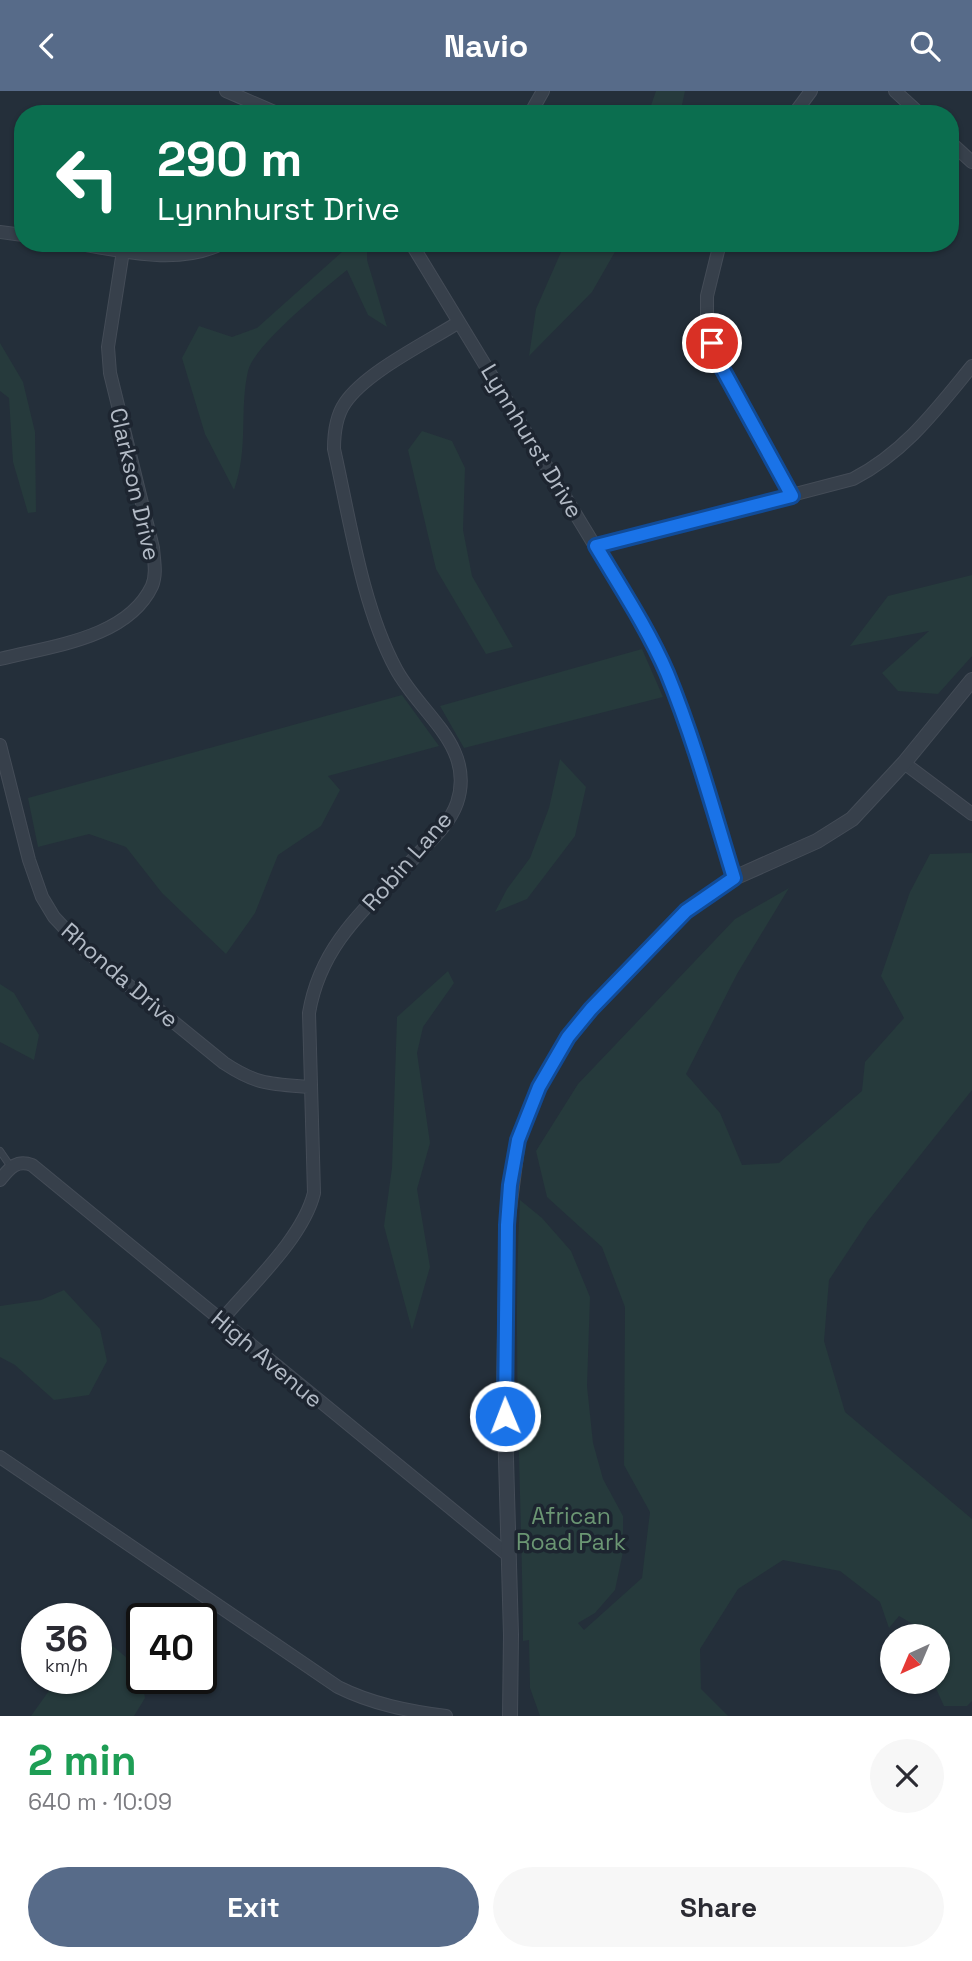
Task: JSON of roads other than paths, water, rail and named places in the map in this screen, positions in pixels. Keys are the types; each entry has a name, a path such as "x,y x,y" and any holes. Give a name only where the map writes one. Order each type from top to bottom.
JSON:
{"street":[{"path":"226,91 258,105"},
{"path":"895,91 910,105"},
{"path":"959,150 972,162"},
{"name":"Clarkson Drive","path":"0,659 94,634 116,625 139,604 151,586 155,572 153,548 110,373 108,347 122,252"},
{"path":"145,252 198,252"},
{"name":"Lynnhurst Drive","path":"421,252 459,322 652,640 697,755 734,878"},
{"path":"716,252 707,296 707,327 713,348 792,496"},
{"name":"Robin Lane","path":"220,1321 281,1250 309,1211 314,1193 309,1013 312,994 325,959 345,931 441,830 456,804 462,777 458,756 397,671 383,642 368,592 334,449 334,430 343,405 356,388 459,322"},
{"path":"596,546 853,479 876,467 906,444 972,366"},
{"path":"510,1716 504,1388 507,1239 510,1185 518,1140 539,1087 568,1037 591,1009 686,911 734,878 817,841 852,819 904,763 972,680"},
{"name":"Rhonda Drive","path":"0,745 29,860 42,897 54,917 84,949 246,1079 261,1083 310,1087"},
{"path":"904,763 972,814"},
{"name":"High Avenue","path":"11,1167 25,1162 32,1165 509,1556"},
{"path":"0,1180 11,1167"},
{"path":"0,1457 338,1686 366,1700 415,1712 446,1716"}],"lane":[{"path":"0,1151 11,1167"}],"park label":[{"name":"African Road Park","path":"571,1529"}]}
